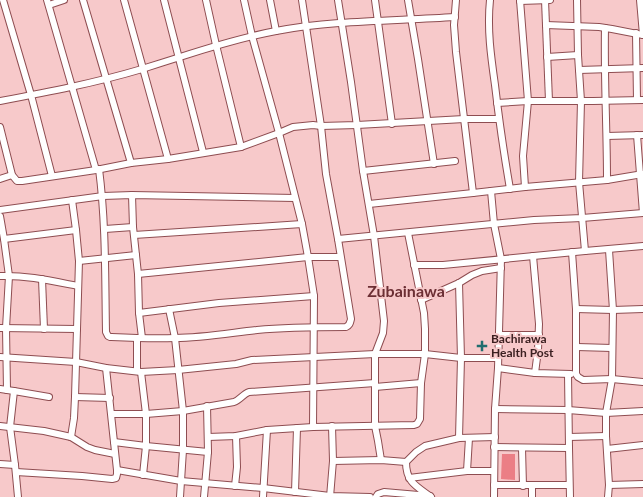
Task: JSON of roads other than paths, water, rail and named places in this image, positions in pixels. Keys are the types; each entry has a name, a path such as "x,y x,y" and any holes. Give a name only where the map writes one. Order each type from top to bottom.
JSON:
{"street":[{"path":"3,0 31,95 52,176"},
{"path":"64,0 48,2 98,170 103,196 107,335 110,337 140,338 215,336 257,330 346,327 350,324 351,319 326,174 321,126 302,0"},
{"path":"83,0 131,163"},
{"path":"124,0 168,159"},
{"path":"164,0 203,152"},
{"path":"206,0 241,146"},
{"path":"244,0 252,36 302,224 308,257 314,296 313,427"},
{"path":"270,0 276,31"},
{"path":"338,0 374,236 384,321 383,333 375,354 375,426 381,460"},
{"path":"375,0 392,124"},
{"path":"408,0 434,164"},
{"path":"456,0 454,24 456,52 473,193"},
{"path":"490,0 490,50 510,188"},
{"path":"525,187 523,156 528,101 520,0 550,0"},
{"path":"545,0 549,101"},
{"path":"577,0 581,101 579,182 585,251"},
{"path":"546,25 605,28 643,35 640,0"},
{"path":"0,101 106,80 216,45 276,31 306,26 341,23 455,17"},
{"path":"605,28 604,69 607,180"},
{"path":"497,103 528,101 640,100 640,68 636,33"},
{"path":"548,57 578,55"},
{"path":"579,70 640,68"},
{"path":"0,127 12,175 17,181 22,181 98,170 131,163 168,159 241,146 293,127 313,125 392,124 464,119 499,119"},
{"path":"338,240 534,220 643,213 640,135 607,136"},
{"path":"363,171 455,162"},
{"path":"369,204 510,188 607,180 642,174"},
{"path":"0,179 12,175"},
{"path":"491,191 494,224 501,259 498,368 495,409 494,497"},
{"path":"0,210 103,196 132,195 295,198"},
{"path":"132,195 133,227 138,274 140,338 139,372 146,414 146,446 143,475"},
{"path":"71,436 75,398 79,261 72,200"},
{"path":"0,216 9,276 3,328 3,357 11,391 10,427 18,497"},
{"path":"134,235 302,224"},
{"path":"105,229 133,227"},
{"path":"4,239 76,230"},
{"path":"208,438 236,436 267,430 332,426 414,426 417,424 420,419 421,384 425,354 425,329 424,313 408,233"},
{"path":"414,266 443,265 643,246"},
{"path":"608,497 609,485 606,413 612,379 613,310 610,250"},
{"path":"572,252 576,309 576,374 583,380 612,379 643,382"},
{"path":"79,261 136,255"},
{"path":"534,256 539,324 535,373"},
{"path":"138,274 308,257 340,257"},
{"path":"421,300 482,271 501,268"},
{"path":"0,276 42,279 78,286"},
{"path":"42,279 44,329"},
{"path":"459,283 461,358 459,438"},
{"path":"139,313 219,303 314,296"},
{"path":"169,309 175,338 183,411 184,450 180,497"},
{"path":"576,309 643,309"},
{"path":"3,328 77,329"},
{"path":"499,335 539,335"},
{"path":"576,347 612,348"},
{"path":"3,357 76,362 106,368 139,372 178,370 236,364 252,360 375,354 425,354 461,358 498,358"},
{"path":"16,472 112,479 116,478 117,470 112,414 106,368"},
{"path":"498,368 535,373 576,374"},
{"path":"568,374 570,497"},
{"path":"112,414 146,414 183,411 238,400 245,393 249,392 313,386 421,384"},
{"path":"0,390 49,397"},
{"path":"75,398 110,398"},
{"path":"204,497 208,452 207,406"},
{"path":"495,409 568,410 606,413 643,411"},
{"path":"0,426 71,436 95,450 115,454"},
{"path":"330,497 333,461 332,426"},
{"path":"295,492 297,428"},
{"path":"263,497 267,430"},
{"path":"235,486 237,467 236,436"},
{"path":"569,437 606,436"},
{"path":"431,497 415,486 408,478 406,462 416,452 425,446 459,438 495,437"},
{"path":"467,471 469,438"},
{"path":"114,442 208,452"},
{"path":"607,449 643,445"},
{"path":"494,448 569,448"},
{"path":"522,448 523,486"},
{"path":"333,461 381,460 406,462"},
{"path":"0,464 15,465"},
{"path":"117,470 181,481 263,488 330,497 370,497"},
{"path":"408,478 467,471 494,470"},
{"path":"609,485 643,484"},
{"path":"494,486 569,485"},
{"path":"532,486 532,497"},
{"path":"376,497 378,494 384,492 431,497"}],"place":[{"name":"Bachirawa Health Post","path":"482,346"}],"district":[{"name":"Zubainawa","path":"406,291"}]}
